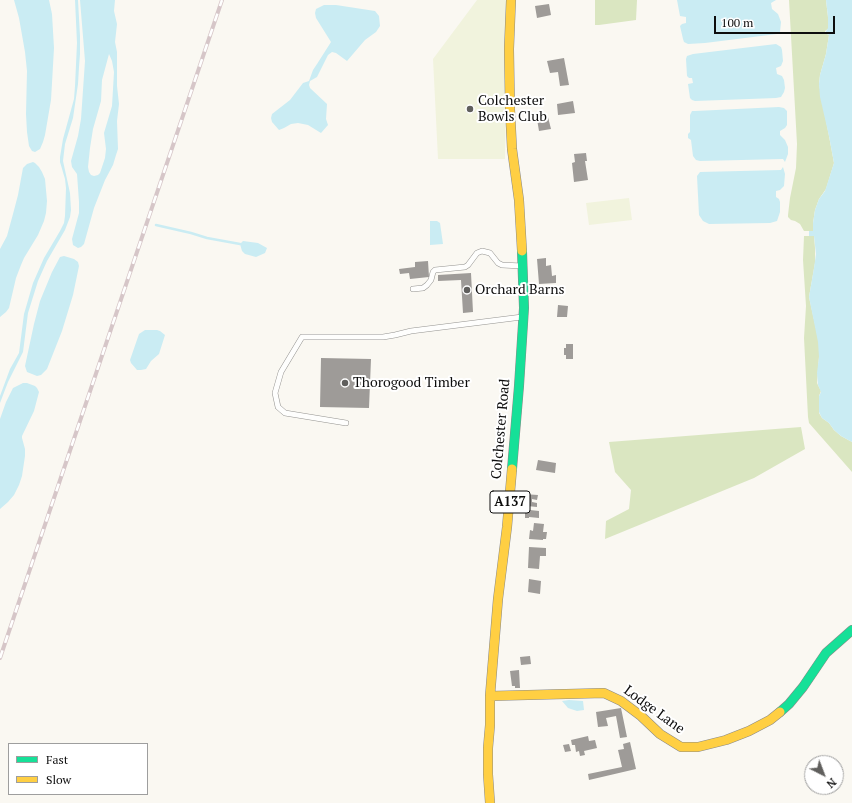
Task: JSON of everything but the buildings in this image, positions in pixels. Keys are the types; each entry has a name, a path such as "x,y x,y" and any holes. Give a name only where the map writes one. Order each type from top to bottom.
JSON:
{"main road":[{"name":"Colchester Road","path":"490,803 488,748 490,696 498,599 507,527 519,386 523,317 519,200 512,149 510,109 509,49 511,0"},
{"name":"Lodge Lane","path":"490,696 604,693 621,701 641,716 660,734 680,747 698,747 726,740 749,731 770,720 789,704 826,654 852,630"}],"lane":[{"path":"413,289 423,288 427,285 435,270 465,267 482,250 490,252 498,263 502,265 522,266"},
{"path":"346,423 285,413 278,407 275,393 281,372 302,338 383,337 411,331 523,317"}],"green space":[{"name":"Colchester Bowls Club","path":"477,0 507,0 505,159 438,159 433,59"},
{"path":"595,0 637,0 636,20 595,25"},
{"path":"789,0 826,0 828,17 828,29 825,33 829,35 819,84 834,163 826,189 819,199 815,210 813,231 804,231 800,224 788,217 796,168 797,144"},
{"path":"629,198 632,220 589,225 586,203"},
{"path":"804,236 814,236 815,263 809,297 819,342 817,383 821,391 819,396 819,413 834,430 852,442 852,472 809,423 804,338 806,306 803,260"},
{"path":"801,427 805,449 754,478 605,539 606,521 629,509 631,490 615,472 609,442"}],"water":[{"path":"14,0 49,0 52,14 54,48 51,100 43,142 40,149 35,152 32,151 29,146 27,132 27,71 19,18"},
{"path":"75,0 78,0 80,36 78,84 73,118 65,144 63,161 70,193 70,217 65,230 47,261 38,281 28,313 23,352 8,382 0,403 0,396 10,369 19,353 24,314 33,283 44,258 64,223 66,188 60,157 63,139 74,99 77,43"},
{"path":"80,0 115,0 114,11 117,24 115,42 117,52 117,86 119,104 117,121 118,149 113,165 105,180 94,208 84,244 78,248 73,245 72,239 79,213 79,202 77,174 72,167 71,161 81,119 85,61","holes":["109,54 114,72 112,106 104,133 106,149 105,158 100,173 94,176 91,175 88,167 90,148 93,129 101,101 102,80"]},
{"path":"677,0 776,0 771,3 772,9 778,14 781,22 780,32 777,34 688,44 684,42 680,26 686,23 686,17 680,16"},
{"path":"826,0 852,0 852,442 834,430 829,423 822,418 819,412 819,396 821,392 818,385 817,373 819,357 818,342 809,297 816,254 814,236 809,236 809,231 813,231 815,210 819,199 825,191 834,163 820,97 819,84 829,35 825,33 828,28"},
{"path":"324,5 336,5 375,11 379,16 380,26 376,32 365,40 347,61 336,53 332,52 328,55 317,77 310,81 310,88 327,104 326,119 328,125 321,133 308,125 298,123 291,124 279,130 272,122 272,114 290,100 303,83 309,81 313,70 331,42 316,18 315,13 316,9"},
{"path":"776,44 781,47 782,50 783,61 781,66 776,68 777,74 782,76 784,80 785,88 781,97 695,101 690,98 688,84 693,83 692,78 687,76 687,56"},
{"path":"784,108 787,111 787,125 780,131 780,135 785,140 788,147 788,154 785,162 783,159 700,161 696,160 693,156 691,140 688,138 688,134 690,132 690,115 692,111"},
{"path":"33,162 39,167 45,179 47,201 46,213 38,235 21,265 16,278 9,308 0,317 0,249 7,236 18,195 23,168 27,164"},
{"path":"783,167 785,174 784,186 780,190 776,191 776,197 780,202 780,212 777,221 770,223 709,224 703,221 699,215 697,176 700,172 781,170"},
{"path":"430,221 437,221 440,223 443,244 430,245"},
{"path":"243,241 258,243 267,248 265,253 256,257 245,254 242,251 240,244"},
{"path":"64,256 74,259 78,262 79,266 73,295 62,331 47,369 41,375 37,376 27,372 25,366 34,324 40,301 52,272 60,257"},
{"path":"145,330 157,330 165,335 159,354 151,361 146,369 137,370 130,360 139,334"},
{"path":"23,383 35,386 39,392 34,411 22,436 25,456 19,485 14,495 0,509 0,419 13,388"},
{"path":"562,701 583,701 584,710 577,711 568,708"}],"waterway":[{"path":"156,225 207,238 240,244"}],"railway":[{"path":"0,658 222,0"}],"traffic: fast":[{"path":"512,469 524,308 522,251"},
{"path":"780,712 789,704 803,687 826,653 852,630"}],"traffic: slow":[{"path":"511,0 509,49 510,109 512,149 519,200 522,251"},
{"path":"490,803 488,774 490,696 498,599 507,527 512,469"},
{"path":"490,696 604,693 621,701 641,716 660,734 681,747 698,747 726,740 749,731 770,720 780,712"}],"place":[{"name":"Colchester Bowls Club","path":"470,109"},
{"name":"Orchard Barns","path":"467,290"},
{"name":"Thorogood Timber","path":"345,383"}]}
